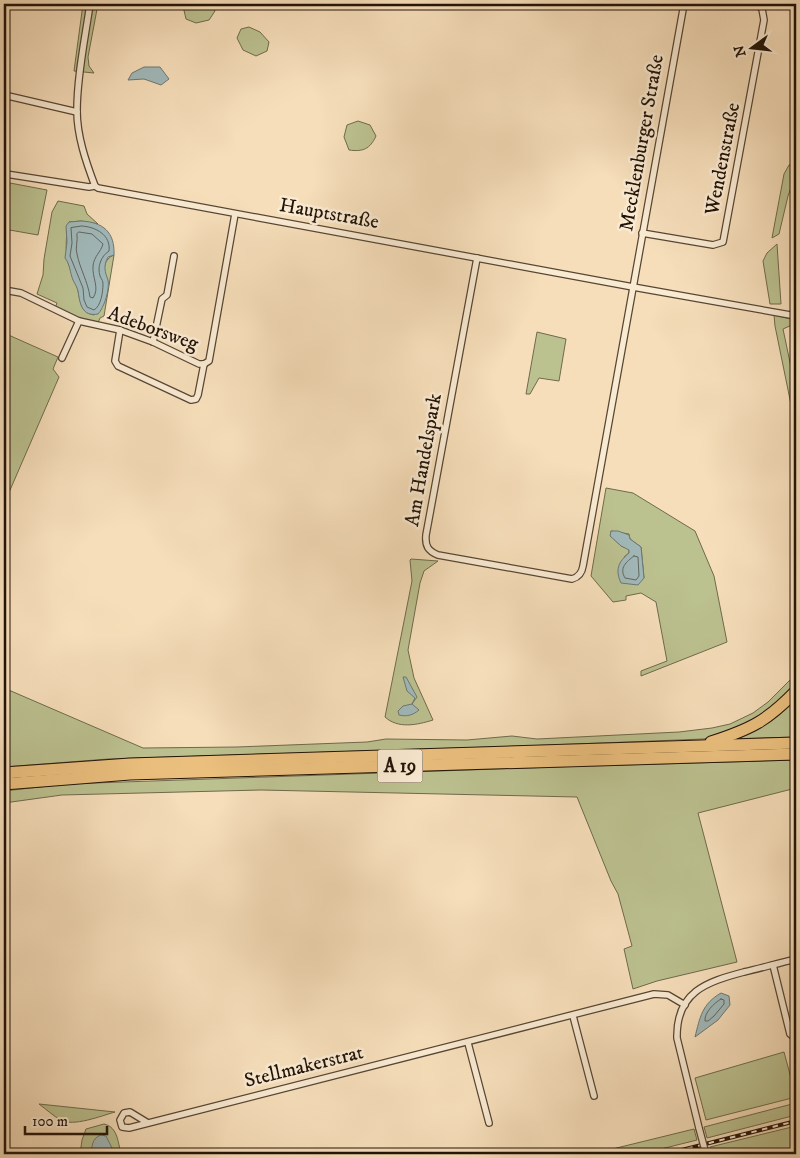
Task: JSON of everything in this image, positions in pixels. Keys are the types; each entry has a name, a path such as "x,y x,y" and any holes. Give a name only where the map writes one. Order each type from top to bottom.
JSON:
{"highway":[{"path":"699,746 752,728 779,709 796,691"},
{"name":"A 19","path":"4,773 130,764 796,743"},
{"name":"A 19","path":"4,784 130,774 796,754"}],"street":[{"path":"90,4 81,66 77,112 82,145 95,186"},
{"name":"Mecklenburger Straße","path":"633,287 684,4"},
{"name":"Wendenstraße","path":"642,233 713,245 723,242 764,20 762,9 756,4"},
{"path":"4,95 77,112"},
{"name":"Hauptstraße","path":"4,176 6,174 89,187 95,186 102,190 796,316"},
{"name":"Adeborsweg","path":"4,290 21,293 79,321 120,330 153,342 199,364 204,364 209,361 235,214"},
{"path":"153,342 162,299 167,295 174,256"},
{"name":"Am Handelspark","path":"477,258 426,535 429,551 438,555 572,579 581,574 584,566 633,287"},
{"path":"62,358 79,321"},
{"path":"120,330 115,361 118,366 191,400 196,399 198,395 204,364"},
{"path":"706,1154 677,1038 678,1023 685,1004 706,983 796,958"},
{"path":"773,965 790,1034 796,1039"},
{"name":"Stellmakerstrat","path":"148,1123 468,1043 654,994 668,995 685,1004"},
{"path":"573,1016 594,1096"},
{"path":"468,1043 489,1122"}],"green space":[{"path":"83,4 98,4 88,57 89,66 94,73 74,71"},
{"path":"185,4 211,4 215,11 209,20 196,23 186,19 183,6"},
{"path":"249,27 260,32 269,42 267,51 256,56 243,50 237,38 241,29"},
{"path":"358,121 370,125 376,136 366,149 349,150 344,137 347,125"},
{"path":"796,163 796,174 788,196 779,234 772,238 784,174 789,165"},
{"path":"10,183 47,190 38,235 4,229 4,213"},
{"path":"58,201 84,206 87,214 98,224 81,221 69,222 66,240 68,263 81,304 85,311 94,315 107,279 105,272 106,262 114,255 104,316 100,318 98,323 80,319 55,308 57,303 37,294 43,275 52,212"},
{"path":"777,244 781,304 770,304 763,261 767,253"},
{"path":"774,315 791,319 792,325 783,329 796,391 796,429 775,326"},
{"path":"537,332 566,339 559,381 539,378 530,394 526,394"},
{"path":"4,333 58,357 53,369 59,377 4,504"},
{"path":"606,488 633,493 695,531 714,576 727,642 641,676 641,671 667,661 656,602 641,593 626,596 626,600 613,602 591,576","holes":["611,531 629,534 630,539 641,547 644,578 624,557 629,553 629,549 621,546 611,536"]},
{"path":"411,559 438,561 424,571 420,583 408,650 414,678 433,720 402,725 385,717 412,581"},
{"path":"796,674 796,687 773,710 719,736 703,739 108,759 4,767 4,688 143,748 237,747 367,742 386,739 467,740 512,736 537,739 679,732 712,728 730,724 753,713 768,702"},
{"path":"796,695 796,737 728,739"},
{"path":"796,760 796,788 698,813 737,962 657,981 633,989 624,949 632,946 618,894 577,797 261,790 62,795 4,803 4,791 66,784"},
{"path":"784,1052 796,1097 706,1120 695,1078"},
{"path":"796,1103 796,1115 707,1138 704,1127"},
{"path":"39,1104 115,1112 87,1120 66,1122 55,1117"},
{"path":"104,1124 115,1132 121,1154 80,1154 86,1129"},
{"path":"796,1126 796,1154 712,1154 710,1147"},
{"path":"694,1129 697,1140 641,1154 592,1154"}],"water":[{"path":"144,67 160,67 169,79 161,85 144,79 128,80 132,73"},
{"path":"69,222 96,223 101,226 110,234 114,247 114,255 108,257 105,263 108,288 104,303 98,314 88,313 83,308 65,258 66,226"},
{"path":"611,531 618,531 629,535 630,539 641,547 644,578 638,585 621,583 618,570 629,550 621,546 610,536"},
{"path":"403,677 406,677 417,697 412,704 415,698 407,691"},
{"path":"412,704 419,710 410,715 399,715 398,711 403,706"},
{"path":"721,993 729,996 730,1005 718,1020 695,1037 700,1017 706,1006"},
{"path":"101,1135 106,1136 115,1154 91,1154 94,1140"}],"railway":[{"path":"666,1154 796,1121"}]}
